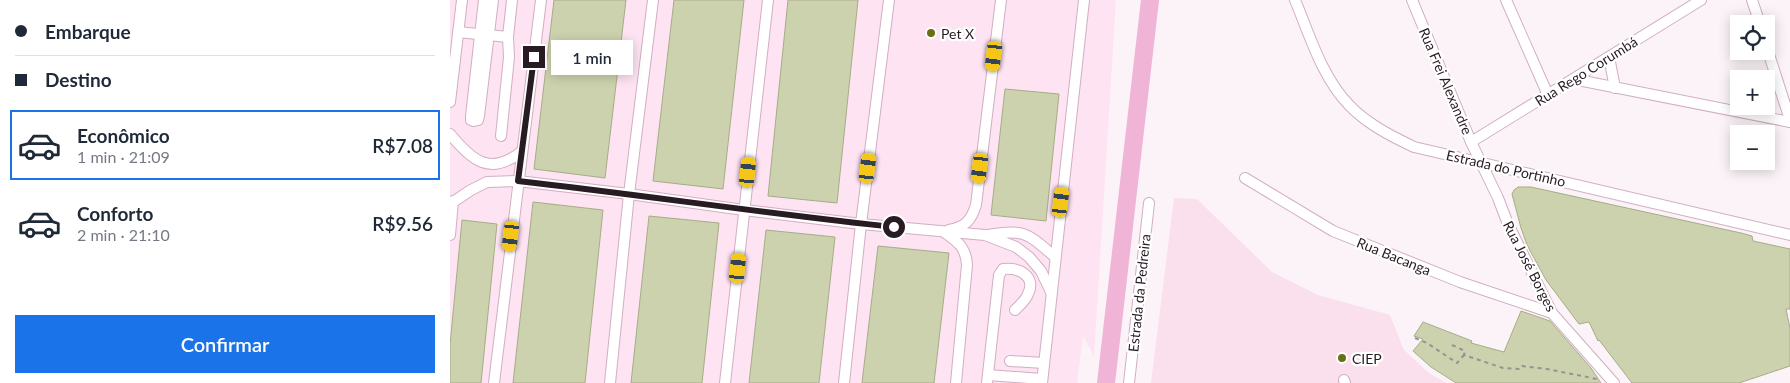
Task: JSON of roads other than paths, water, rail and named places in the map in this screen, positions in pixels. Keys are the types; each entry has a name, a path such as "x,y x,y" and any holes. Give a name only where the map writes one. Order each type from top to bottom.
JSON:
{"street":[{"path":"450,102 453,60 462,0"},
{"path":"484,0 485,35 479,116 478,120 474,121 471,116 485,35 492,0"},
{"path":"501,136 509,57 508,37 512,0"},
{"path":"494,383 541,0"},
{"path":"610,383 629,194 653,0"},
{"path":"725,383 768,0"},
{"path":"844,383 861,224 889,0"},
{"path":"943,232 960,228 967,223 973,215 976,205 1001,0"},
{"path":"1015,310 1028,296 1029,280 1020,270 1003,269 999,275 987,379 1042,381 1084,0"},
{"name":"Estrada do Portinho","path":"1295,0 1330,80 1350,106 1384,132 1414,147 1790,235"},
{"name":"Rua Frei Alexandre","path":"1412,0 1481,162"},
{"path":"1506,0 1548,95"},
{"name":"Rua Rego Corumbá","path":"1471,142 1701,0"},
{"path":"1752,0 1757,15"},
{"path":"458,32 508,37"},
{"path":"1609,57 1615,88"},
{"path":"1574,79 1790,121 1771,60"},
{"path":"450,134 463,150 486,164 510,161 521,152"},
{"name":"Rua José Borges","path":"1481,162 1508,224 1552,313 1612,380"},
{"name":"Rua Bacanga","path":"1246,178 1333,231 1460,282 1552,313"},
{"path":"450,235 452,203 487,182 518,181 861,224 985,235 1016,231 1026,234 1055,257"},
{"name":"Estrada da Pedreira","path":"1129,383 1149,203"},
{"path":"943,232 963,247 967,254 956,383"},
{"path":"985,235 1016,246 1029,257 1040,271 1051,292"},
{"path":"1010,361 1044,363"}],"waterway":[{"path":"1106,383 1150,0"}],"place":[{"name":"Pet X","path":"931,33"},
{"name":"CIEP","path":"1342,358"}]}
